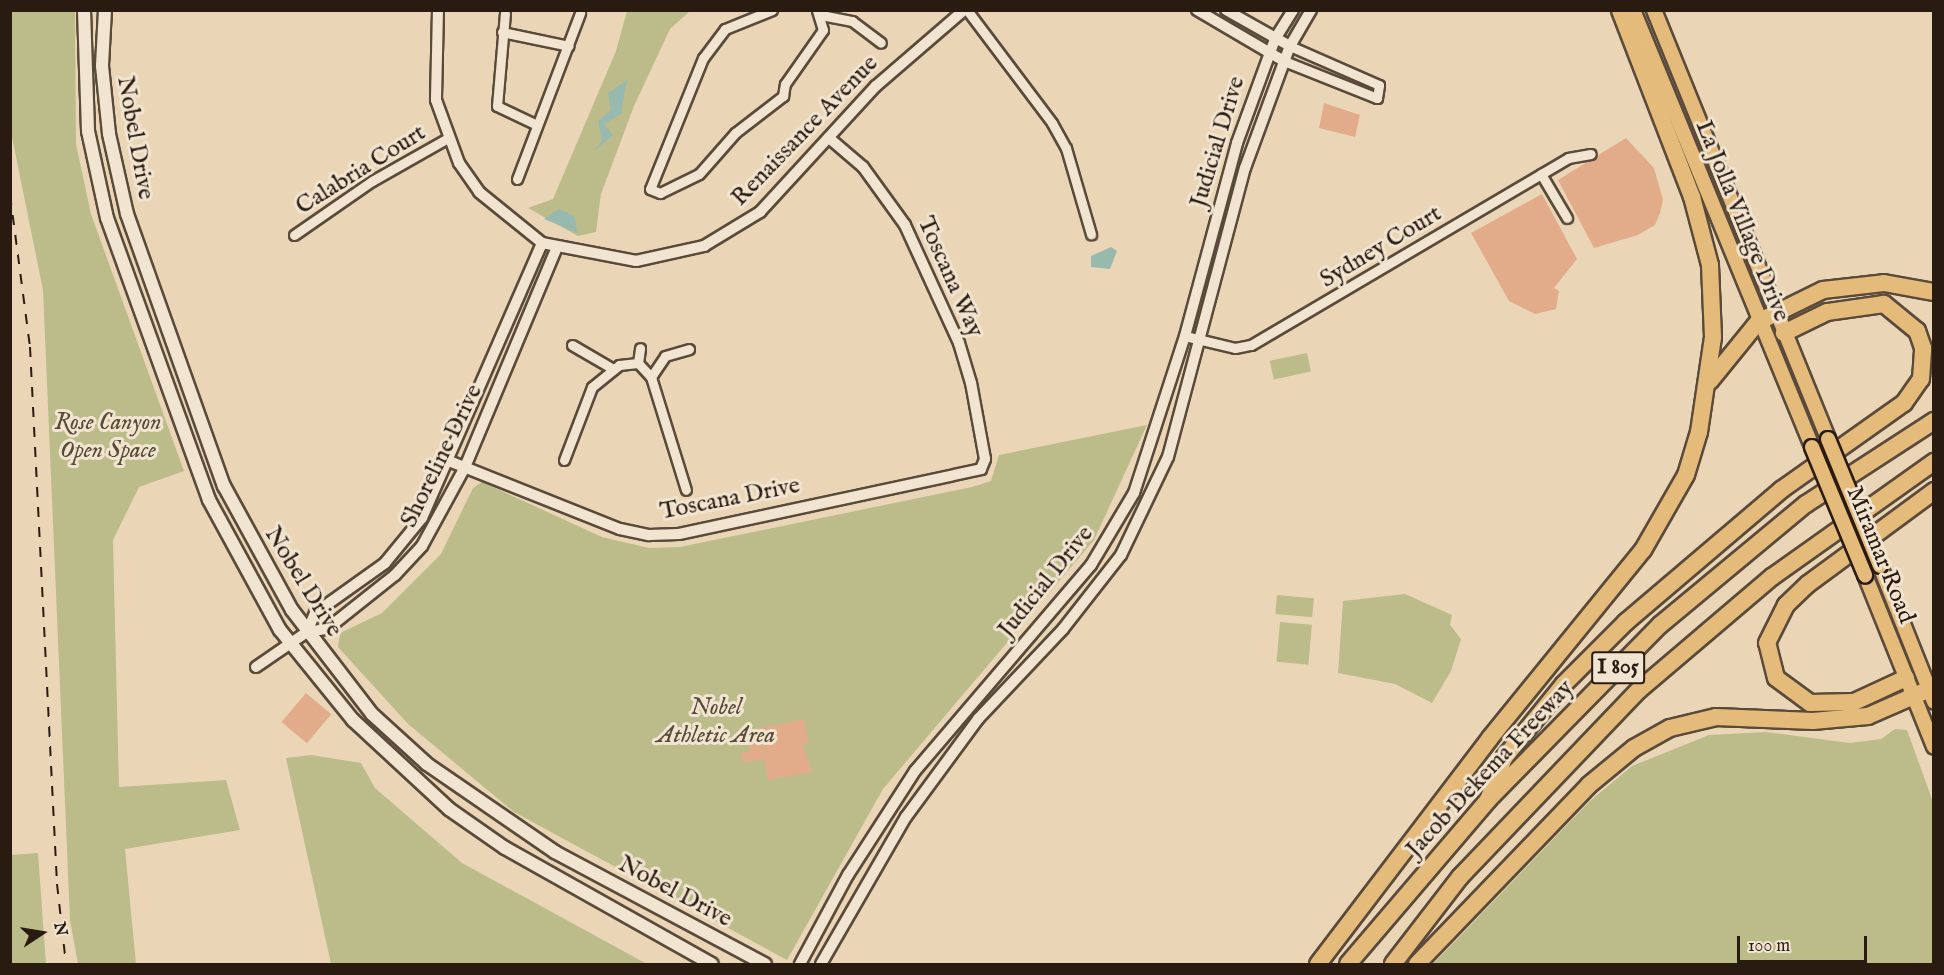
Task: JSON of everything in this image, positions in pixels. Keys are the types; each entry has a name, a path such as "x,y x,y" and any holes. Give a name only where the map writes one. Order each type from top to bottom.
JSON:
{"highway":[{"path":"1318,964 1490,738 1643,550 1686,475 1708,384 1713,291 1705,239 1620,10"},
{"path":"1708,384 1727,354 1758,322 1823,290 1852,283 1934,292"},
{"path":"1488,800 1504,758 1564,684 1626,622 1748,516 1904,404 1921,379 1923,348 1917,331 1884,304 1827,312 1784,333"},
{"name":"Jacob Dekema Freeway","path":"1348,964 1488,800 1660,625 1806,504 1934,421"},
{"name":"I 805","path":"1393,964 1460,877 1639,690 1772,576 1934,462"},
{"path":"1906,678 1854,702 1810,703 1776,678 1767,643 1786,605 1808,584 1934,492"},
{"path":"1417,964 1589,784 1670,728 1716,717 1846,719 1928,695"}],"main road":[{"name":"Nobel Drive","path":"84,10 88,131 107,218 209,500 290,645 372,740 448,809 505,848 712,964"},
{"name":"Nobel Drive","path":"105,10 102,66 109,134 127,214 224,486 267,570 307,632 372,714 427,764 485,807 555,852 765,964"},
{"name":"La Jolla Village Drive","path":"1633,10 1758,322 1812,447"},
{"name":"La Jolla Village Drive","path":"1654,10 1828,439"},
{"name":"Miramar Road","path":"1828,439 1880,566 1928,695 1934,747"},
{"name":"Miramar Road","path":"1812,447 1906,678 1928,695"}],"street":[{"name":"Renaissance Avenue","path":"438,10 433,81 448,138 479,192 542,243 556,249 636,261 704,246 760,212 876,86 966,10"},
{"path":"772,10 725,29 703,58 650,189 660,193 699,174 735,133 783,96 786,84 823,30 819,13 852,21 881,43"},
{"path":"966,10 1052,123 1066,148 1091,234"},
{"path":"1197,10 1268,54 1377,98 1379,85 1275,39 1226,10"},
{"name":"Judicial Drive","path":"800,964 848,875 915,771 1105,546 1150,451 1185,336 1237,143 1268,54 1293,10"},
{"name":"Judicial Drive","path":"821,964 906,817 978,719 1063,628 1121,555 1168,457 1245,168 1290,46 1311,10"},
{"path":"505,13 495,108 536,124"},
{"path":"517,179 580,13"},
{"path":"502,32 569,46"},
{"name":"Calabria Court","path":"294,235 372,181 448,138"},
{"name":"Toscana Way","path":"829,138 862,167 904,225 959,343 985,459"},
{"name":"Sydney Court","path":"1185,336 1235,348 1251,345 1568,158 1591,154"},
{"path":"1541,174 1567,218"},
{"name":"Shoreline Drive","path":"307,632 315,613 402,545 450,461 542,243"},
{"name":"Shoreline Drive","path":"256,667 307,632 327,629 410,562 435,527 465,467 556,249"},
{"path":"572,345 613,369"},
{"path":"638,363 640,348"},
{"path":"651,377 665,356 689,349"},
{"path":"564,460 592,387 613,369 638,363"},
{"path":"638,363 651,377 686,490"},
{"name":"Toscana Drive","path":"450,461 620,529 649,535 679,534 976,472 985,459"}],"green space":[{"name":"Rose Canyon Open Space","path":"10,11 75,11 76,144 91,214 184,471 139,487 113,540 119,787 226,780 240,830 125,849 136,964 78,964 70,920 43,290 11,132"},
{"path":"627,11 690,11 670,29 634,106 601,194 596,232 578,236 528,208 553,199 616,51"},
{"path":"1307,353 1311,372 1274,379 1270,361"},
{"name":"Nobel Athletic Area","path":"1147,425 1094,540 883,789 787,960 514,812 408,724 338,647 340,633 382,613 441,554 473,488 482,482 602,537 649,548 680,547 972,487 991,481 999,455"},
{"path":"1405,594 1452,615 1450,625 1461,639 1451,671 1432,703 1395,684 1338,673 1343,601"},
{"path":"1277,595 1314,598 1312,617 1275,614"},
{"path":"1280,622 1312,625 1308,665 1277,662"},
{"path":"1895,729 1907,730 1933,802 1933,964 1433,964 1590,801 1632,766 1709,735 1766,732 1850,743 1881,739"},
{"path":"311,755 361,763 375,788 462,863 647,964 331,964 286,758"},
{"path":"38,853 46,964 11,964 11,855"}],"water":[{"path":"627,80 621,114 604,124 613,135 593,152 602,141 598,121 611,110 608,93"},
{"path":"559,209 574,216 578,233 544,219"},
{"path":"1111,247 1117,251 1110,269 1091,267 1091,256"}],"building":[{"path":"1324,103 1360,115 1355,137 1319,128"},
{"path":"1626,138 1654,168 1663,200 1660,213 1655,225 1638,235 1594,248 1558,180"},
{"path":"1542,194 1577,259 1554,288 1559,291 1556,309 1535,314 1509,301 1471,233"},
{"path":"306,693 331,714 307,743 282,722"},
{"path":"804,719 809,742 803,744 812,772 768,780 764,759 743,763 741,753 750,751 746,731"}],"railway":[{"path":"10,195 30,347 57,884 66,964"}]}
